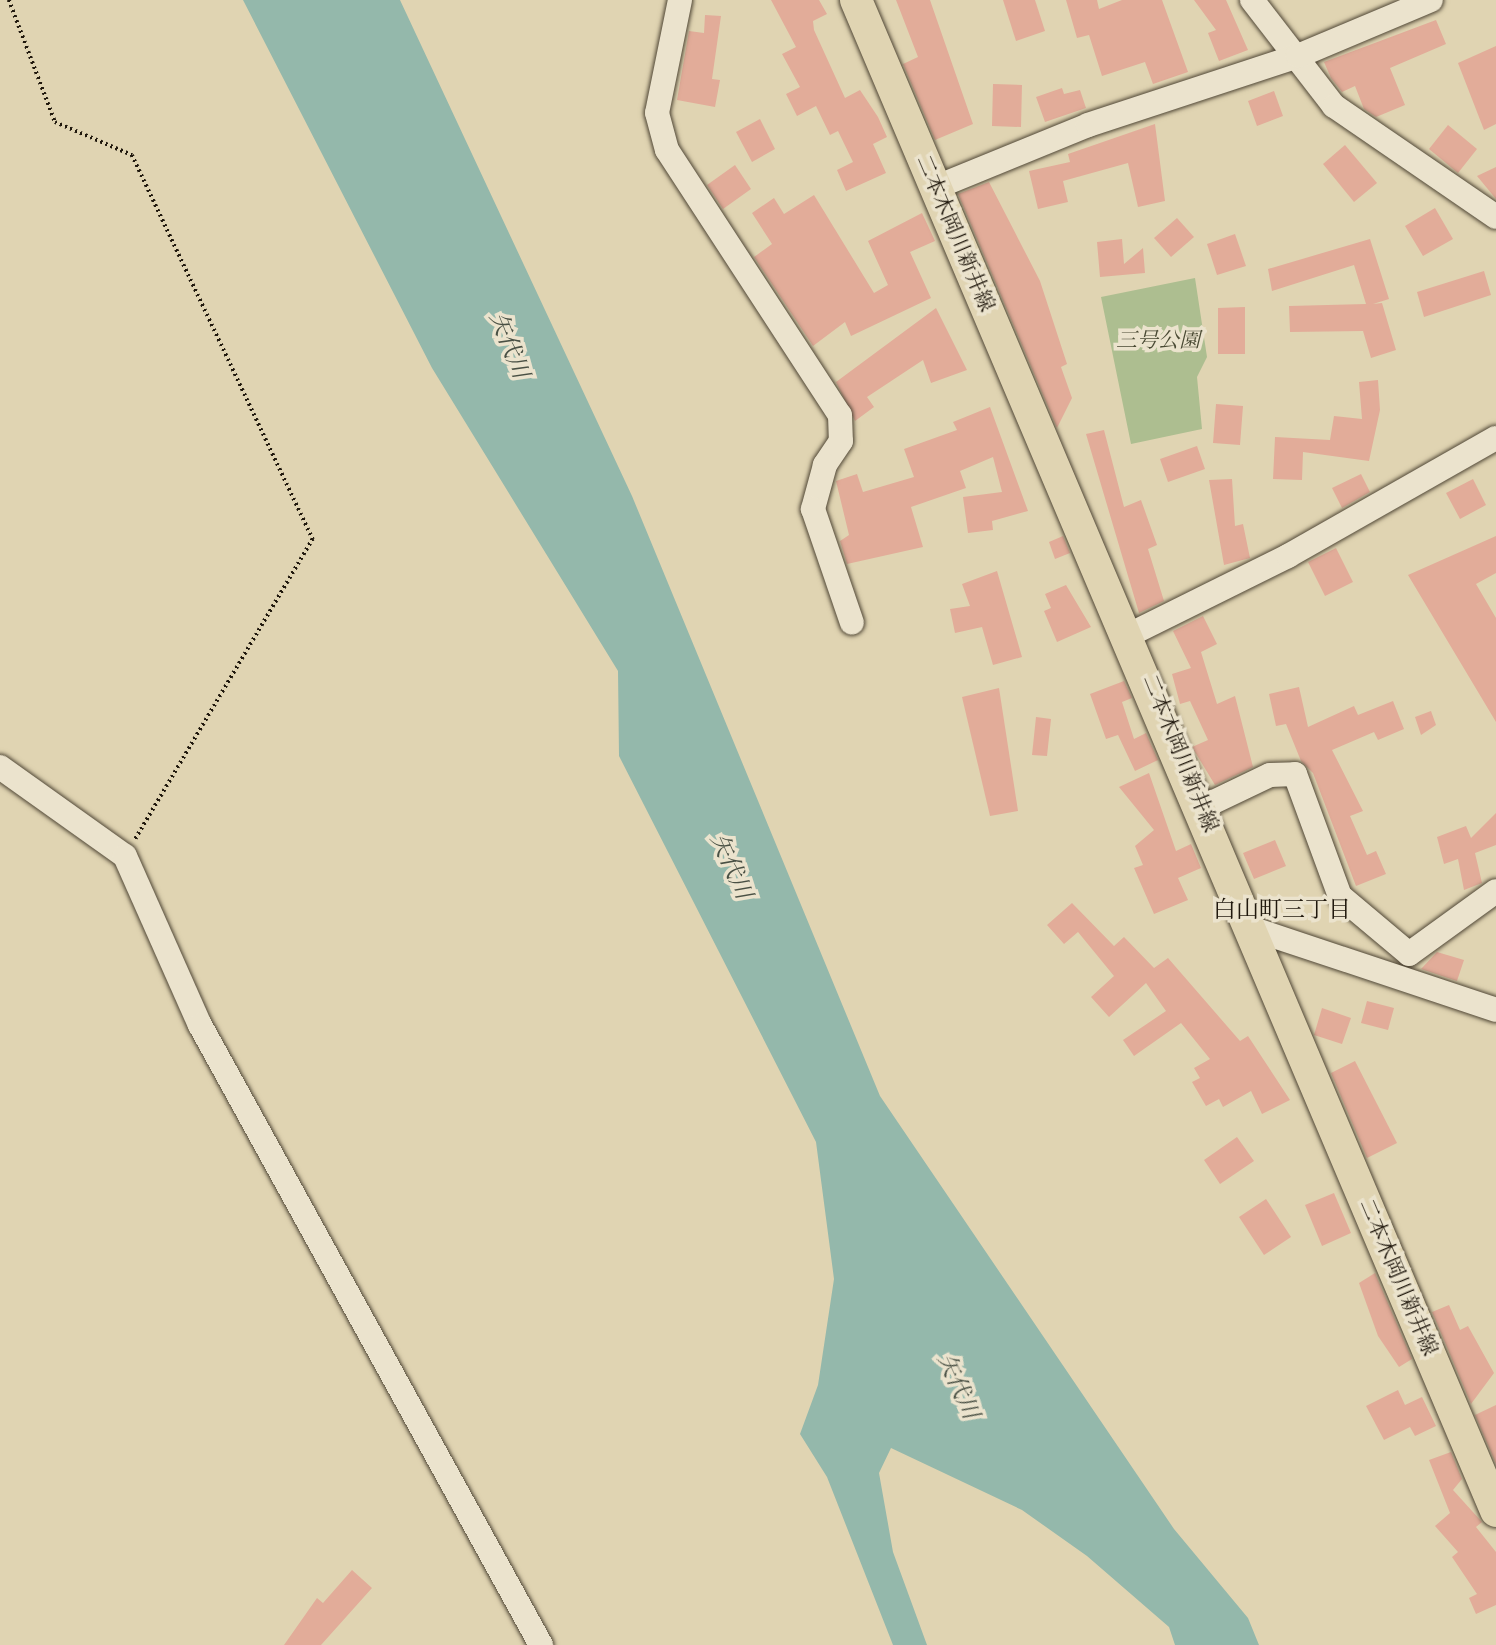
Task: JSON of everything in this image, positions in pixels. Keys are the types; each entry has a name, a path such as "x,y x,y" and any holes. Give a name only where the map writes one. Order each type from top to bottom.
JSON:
{"main road":[{"name":"二本木岡川新井線","path":"856,0 934,188 1129,635 1496,1511"}],"street":[{"path":"680,0 657,113 660,125 667,150 840,415 841,441 825,465 813,509 852,623"},
{"path":"1252,0 1298,56 1334,106 1496,217"},
{"path":"934,188 1088,125 1298,56 1431,0"},
{"path":"1129,635 1288,556 1496,438"},
{"path":"0,767 125,856 200,1025 541,1645"},
{"path":"1201,808 1270,775 1295,774 1340,896 1409,954"},
{"path":"1401,978 1409,954 1496,891"},
{"path":"1250,928 1496,1010"}],"path":[{"path":"9,0 55,122 132,155 313,539 125,856"}],"green space":[{"name":"三号公園","path":"1195,278 1207,357 1197,377 1202,429 1131,444 1101,297"}],"water":[{"name":"矢代川","path":"243,0 400,0 632,496 880,1096 1174,1529 1248,1618 1259,1645 1175,1645 1169,1627 1087,1556 1022,1510 891,1448 879,1473 893,1552 927,1645 893,1645 827,1477 800,1434 818,1385 834,1279 816,1142 619,756 618,671 432,368"}],"building":[{"path":"771,0 819,0 827,14 813,21 814,30 845,98 860,90 878,117 887,137 873,144 886,173 846,191 837,170 853,162 838,131 830,135 816,106 797,116 786,94 800,87 782,54 796,47"},
{"path":"896,0 930,0 973,124 935,140 903,64 918,57"},
{"path":"1003,0 1035,0 1045,31 1016,41"},
{"path":"1066,0 1097,0 1099,9 1122,0 1162,0 1188,72 1153,84 1145,62 1102,76 1089,35 1077,38"},
{"path":"1194,0 1226,0 1248,50 1219,61 1208,33 1216,30"},
{"path":"705,15 721,16 712,79 720,80 715,107 677,100 689,31 704,33"},
{"path":"1436,20 1446,44 1390,68 1405,105 1376,117 1364,109 1355,86 1342,92 1331,78 1324,62"},
{"path":"1496,46 1496,124 1484,130 1458,63"},
{"path":"993,84 1022,85 1021,127 992,126"},
{"path":"1062,88 1064,94 1080,90 1086,108 1045,122 1036,97"},
{"path":"1274,91 1283,116 1257,126 1248,101"},
{"path":"760,119 775,149 752,162 736,132"},
{"path":"1155,124 1165,201 1138,207 1128,163 1063,181 1068,202 1038,209 1029,171 1070,162 1068,154"},
{"path":"1448,125 1477,149 1458,173 1429,149"},
{"path":"1345,145 1377,183 1354,202 1323,164"},
{"path":"735,165 751,189 723,209 707,185"},
{"path":"1496,167 1496,199 1477,176"},
{"path":"989,182 1040,281 1067,364 1061,367 1072,398 1057,428 958,194"},
{"path":"814,195 874,293 888,285 868,241 922,213 935,241 910,252 931,298 851,336 845,322 813,346 754,257 772,244 752,213 774,198 784,214"},
{"path":"1435,208 1453,239 1423,256 1405,226"},
{"path":"1177,218 1194,237 1171,257 1154,238"},
{"path":"1235,234 1246,266 1217,275 1207,244"},
{"path":"1122,239 1124,264 1143,248 1145,273 1100,277 1097,242"},
{"path":"1370,239 1389,299 1373,304 1382,303 1396,350 1371,358 1363,331 1290,332 1289,306 1366,304 1354,265 1272,291 1268,269"},
{"path":"1484,271 1491,295 1424,317 1417,292"},
{"path":"1245,307 1245,354 1218,354 1218,308"},
{"path":"936,308 967,370 931,383 923,360 867,397 874,407 855,421 836,382"},
{"path":"1378,380 1380,410 1369,461 1303,452 1302,480 1273,479 1275,437 1330,440 1334,416 1362,419 1359,382"},
{"path":"1216,404 1243,406 1240,445 1213,443"},
{"path":"990,407 1028,511 992,521 993,530 968,533 963,497 1002,492 993,457 960,471 966,488 911,507 923,547 847,564 840,541 849,535 836,481 857,474 863,492 914,477 904,449 957,430 953,422"},
{"path":"1104,430 1124,507 1141,500 1157,545 1148,549 1164,601 1139,613 1086,434"},
{"path":"1197,446 1205,469 1168,482 1160,459"},
{"path":"1361,474 1370,492 1342,508 1332,488"},
{"path":"1232,479 1235,526 1243,524 1250,558 1224,565 1209,480"},
{"path":"1473,479 1486,505 1460,519 1446,493"},
{"path":"1063,536 1070,553 1055,559 1049,542"},
{"path":"1496,536 1496,573 1476,584 1496,618 1496,722 1408,575"},
{"path":"1336,548 1353,582 1325,596 1308,562"},
{"path":"997,571 1022,657 993,665 982,627 955,633 950,609 970,606 962,584"},
{"path":"1066,585 1091,627 1057,642 1044,611 1051,608 1045,594"},
{"path":"1203,616 1217,644 1201,652 1217,704 1235,696 1253,767 1215,785 1192,747 1208,740 1190,701 1180,704 1172,674 1191,668 1173,631"},
{"path":"1124,681 1132,698 1122,702 1134,739 1146,733 1158,760 1135,771 1118,735 1106,739 1090,694"},
{"path":"1299,687 1308,727 1354,706 1358,715 1393,701 1404,729 1378,740 1374,732 1332,750 1363,811 1350,816 1367,855 1376,851 1386,874 1356,886 1313,773 1301,761 1286,724 1276,726 1269,694"},
{"path":"999,688 1018,811 990,816 962,697"},
{"path":"1431,711 1436,725 1421,735 1415,717"},
{"path":"1036,717 1051,719 1047,756 1032,755"},
{"path":"1149,773 1176,851 1191,844 1201,868 1178,878 1188,900 1154,914 1134,868 1143,865 1135,846 1154,830 1119,787"},
{"path":"1496,813 1496,845 1475,853 1482,883 1464,890 1458,859 1444,864 1437,837 1466,826 1471,838"},
{"path":"1275,840 1286,866 1254,879 1243,853"},
{"path":"1072,903 1114,946 1124,937 1154,968 1168,958 1240,1041 1248,1036 1290,1100 1262,1114 1251,1091 1223,1107 1219,1099 1206,1106 1192,1082 1200,1078 1194,1068 1210,1059 1181,1023 1134,1056 1123,1040 1166,1011 1146,983 1109,1017 1091,997 1114,976 1078,932 1064,944 1047,925"},
{"path":"1437,952 1464,960 1457,981 1421,969"},
{"path":"1367,1001 1394,1008 1388,1030 1361,1023"},
{"path":"1322,1008 1351,1018 1342,1044 1314,1035"},
{"path":"1355,1061 1397,1143 1367,1158 1331,1073"},
{"path":"1237,1137 1254,1161 1220,1184 1204,1160"},
{"path":"1334,1193 1351,1233 1322,1246 1305,1205"},
{"path":"1266,1199 1291,1237 1264,1255 1239,1217"},
{"path":"1375,1273 1412,1359 1399,1367 1378,1336 1359,1283"},
{"path":"1449,1305 1460,1330 1468,1326 1494,1373 1471,1404 1432,1312"},
{"path":"1398,1390 1405,1405 1422,1397 1436,1426 1415,1436 1410,1427 1384,1440 1366,1406"},
{"path":"1496,1405 1496,1464 1475,1415"},
{"path":"1451,1452 1462,1479 1453,1490 1482,1522 1476,1527 1496,1552 1496,1605 1476,1614 1469,1598 1477,1594 1452,1557 1458,1552 1435,1526 1450,1513 1429,1460"},
{"path":"352,1570 372,1588 321,1645 284,1645 317,1598 323,1603"}],"district":[{"name":"白山町三丁目","path":"1282,912"}]}
